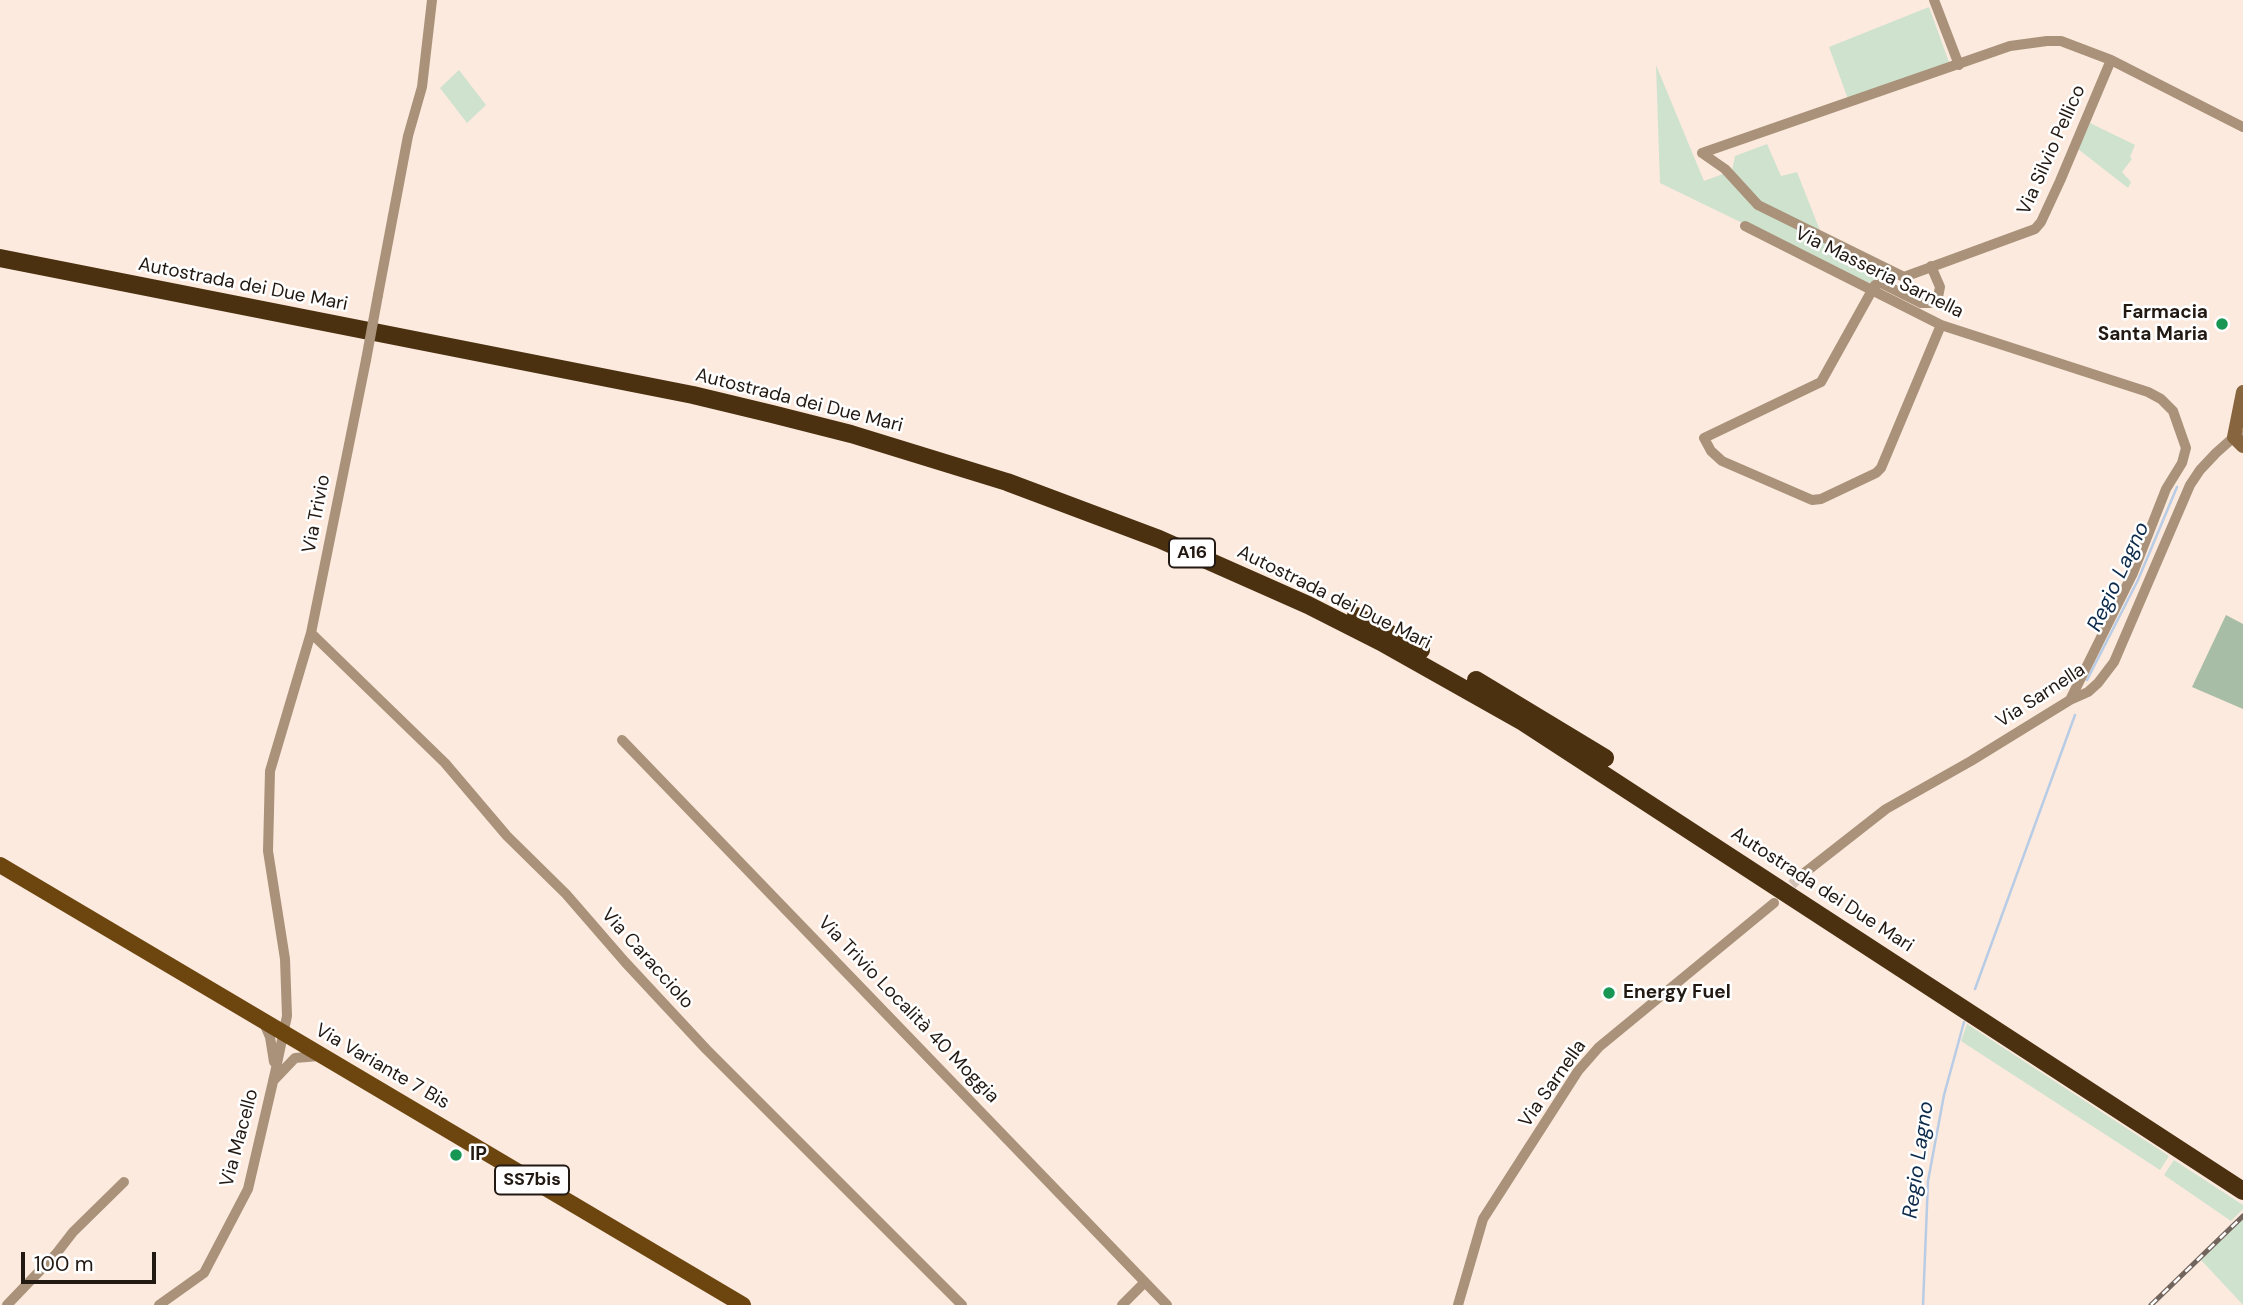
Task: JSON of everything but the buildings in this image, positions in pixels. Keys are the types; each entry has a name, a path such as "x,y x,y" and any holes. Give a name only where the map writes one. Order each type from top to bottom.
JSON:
{"highway":[{"name":"Autostrada dei Due Mari","path":"0,246 696,383 776,402 855,422 1011,471 1164,528 1387,631 1530,711 2243,1177"},
{"name":"Autostrada dei Due Mari","path":"0,258 693,395 772,414 851,434 1007,482 1159,539 1308,605 1381,642 1523,722 2243,1191"}],"main road":[{"name":"Via Variante 7 Bis","path":"0,865 743,1305"}],"street":[{"name":"Via Trivio","path":"283,1034 287,1016 285,959 268,851 270,771 311,633 408,136 422,87 432,0"},
{"path":"1934,0 1959,65 2010,46 2060,41 2111,60 2243,127"},
{"name":"Via Silvio Pellico","path":"1959,65 1702,153 1725,169 1758,205 1904,277 2035,229 2060,181 2111,60"},
{"name":"Via Masseria Sarnella","path":"1745,226 1941,325 2148,392 2161,399 2173,411 2186,448 2182,463 2166,489 2114,615 2070,700"},
{"path":"1931,266 1940,286 1938,297 1930,303 1921,303 1881,283 1875,285 1821,382 1704,438 1711,451 1722,461 1812,500 1821,499 1876,473 1881,468 1941,325"},
{"path":"2240,439 2243,392"},
{"name":"Via Sarnella","path":"1803,874 1886,809 2098,684 2114,662 2190,485 2206,463 2240,439"},
{"path":"2175,477 2190,485"},
{"name":"Via Caracciolo","path":"311,633 445,763 507,836 566,894 706,1049 962,1305"},
{"name":"Via Trivio Località 40 Moggia","path":"622,740 1167,1305"},
{"name":"Via Sarnella","path":"1458,1305 1483,1219 1578,1071 1599,1047 1773,903"},
{"path":"263,1022 270,1037 274,1077"},
{"name":"Via Macello","path":"159,1305 204,1273 247,1188 283,1034"},
{"path":"274,1077 295,1058 320,1055"},
{"path":"3,1304 56,1254 73,1232 124,1182"},
{"path":"1122,1305 1145,1282"}],"green space":[{"path":"1929,7 1949,62 1848,99 1829,47"},
{"path":"1656,65 1704,181 1723,174 1754,207 1885,274 1868,284 1660,183"},
{"path":"459,70 486,105 467,123 440,88"},
{"path":"2090,123 2135,145 2130,157 2132,159 2122,172 2131,182 2128,188 2078,149"},
{"path":"1767,144 1781,176 1797,172 1821,233 1759,200 1732,171 1735,156"},
{"path":"2226,615 2243,624 2243,709 2192,687"},
{"path":"1967,1024 2169,1156 2160,1170 1961,1041"},
{"path":"2174,1160 2243,1205 2243,1209 2231,1221 2164,1175"},
{"path":"2243,1219 2243,1305 2201,1260"}],"waterway":[{"name":"Regio Lagno","path":"2087,680 2138,580 2177,487"},
{"path":"1975,989 2075,715"},
{"name":"Regio Lagno","path":"1923,1305 1928,1181 1944,1095 1964,1022"}],"tunnel":[{"path":"1781,895 1803,874"}],"railway":[{"path":"2151,1305 2243,1216"}],"place":[{"name":"Farmacia Santa Maria","path":"2222,324"},
{"name":"Energy Fuel","path":"1609,993"},
{"name":"IP","path":"456,1155"}]}
